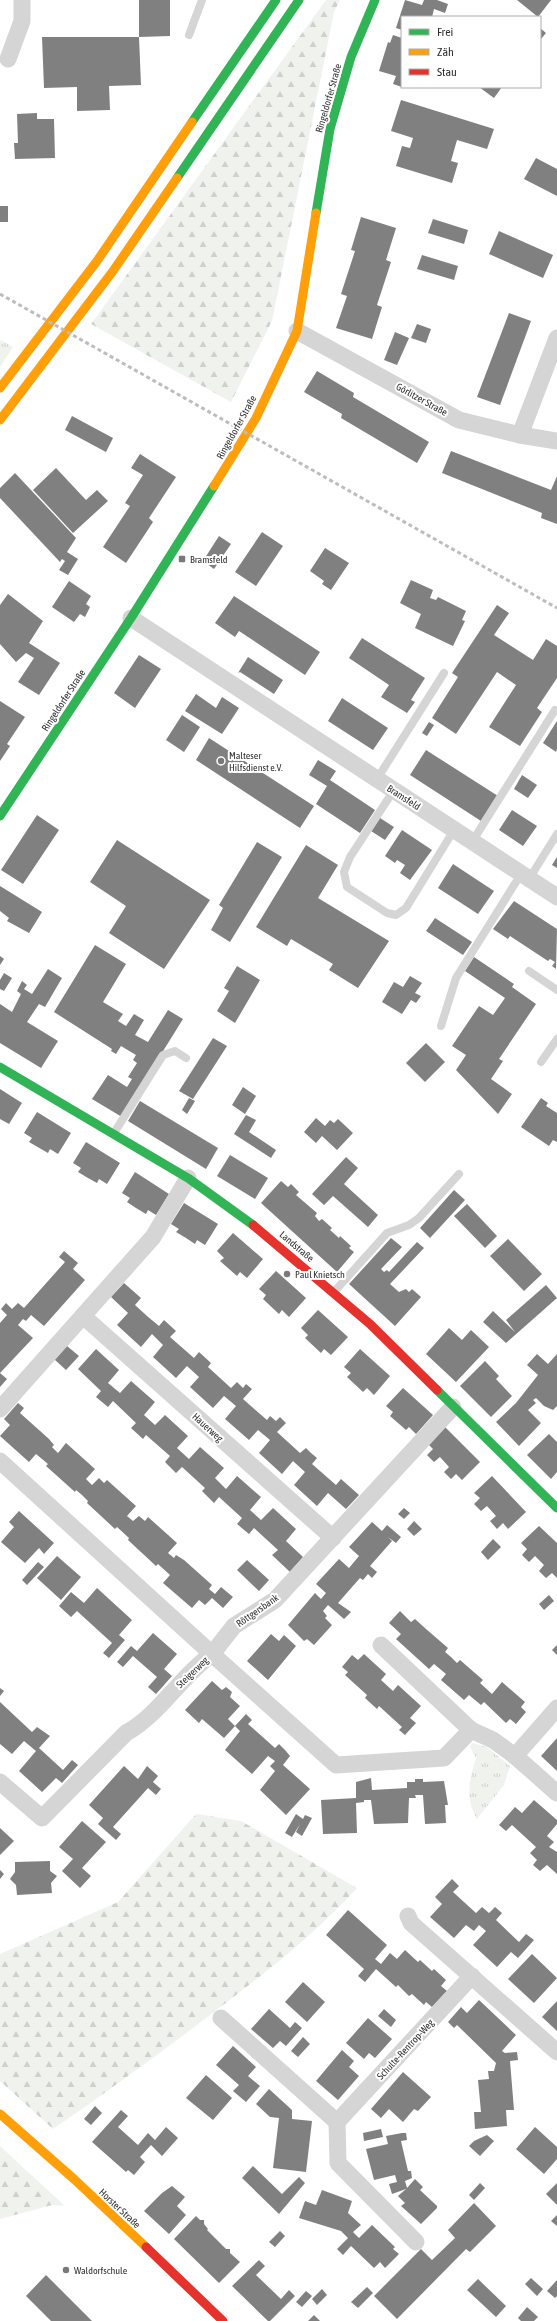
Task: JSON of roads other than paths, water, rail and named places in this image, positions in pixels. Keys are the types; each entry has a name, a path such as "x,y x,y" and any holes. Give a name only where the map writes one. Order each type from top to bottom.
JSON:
{"main road":[{"path":"0,388 97,261 276,0"},
{"path":"0,420 113,272 299,0"},
{"name":"Ringeldorfer Straße","path":"0,816 131,618 256,418 297,331 330,129 351,57 375,0"},
{"name":"Landstraße","path":"0,1067 188,1178 248,1220 370,1324 557,1508"},
{"name":"Horster Straße","path":"0,2114 74,2179 224,2321"}],"street":[{"path":"8,59 22,21 22,0"},
{"name":"Görlitzer Straße","path":"297,331 459,420 520,435 557,441"},
{"path":"520,435 557,338"},
{"name":"Bramsfeld","path":"131,618 557,898"},
{"path":"0,1409 153,1237 188,1178"},
{"name":"Hauerweg","path":"83,1316 333,1538"},
{"name":"Röttgersbank","path":"212,1654 234,1626 275,1600 453,1407"},
{"name":"Steigerweg","path":"0,1462 212,1654 198,1664 142,1724 126,1733 42,1818 0,1782"},
{"path":"381,1645 471,1730 492,1740 515,1756 557,1793"},
{"path":"212,1654 336,1765 444,1758 471,1730"},
{"path":"515,1756 557,1708"},
{"path":"408,1916 411,1923 557,2052"},
{"name":"Schulte-Rentrop-Weg","path":"337,2122 472,1976"},
{"path":"221,2018 337,2122 338,2163 416,2242"}],"lane":[{"path":"189,35 202,0"},
{"path":"377,779 444,673"},
{"path":"472,842 555,710"},
{"path":"394,790 350,857 344,872 347,887 388,913 396,915 406,908 454,830"},
{"path":"441,1026 456,978 525,877 557,834"},
{"path":"529,971 557,990"},
{"path":"541,1062 557,1039"},
{"path":"113,1134 163,1055 175,1051 186,1058"},
{"path":"334,1292 387,1233 409,1225 419,1218 459,1174"}],"railway":[{"path":"0,294 557,608"}],"place":[{"name":"Bramsfeld","path":"182,559"},
{"name":"Malteser Hilfsdienst e.V.","path":"221,761"},
{"name":"Paul Knietsch","path":"287,1274"},
{"name":"Waldorfschule","path":"66,2270"}]}
